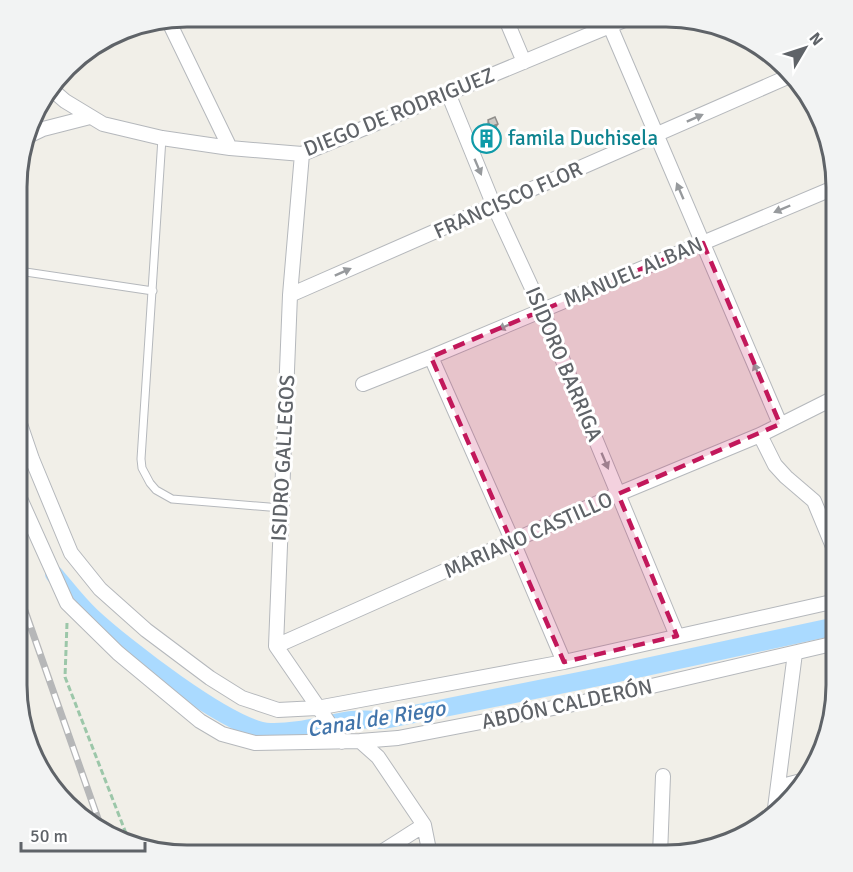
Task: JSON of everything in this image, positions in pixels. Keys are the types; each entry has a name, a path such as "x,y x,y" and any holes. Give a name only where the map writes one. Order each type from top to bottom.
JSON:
{"street":[{"path":"509,27 524,62"},
{"name":"DIEGO DE RODRIGUEZ","path":"57,94 103,124 162,138 302,154 608,27"},
{"path":"610,27 780,424"},
{"path":"172,28 230,147"},
{"name":"FRANCISCO FLOR","path":"290,296 783,79"},
{"name":"ISIDORO BARRIGA","path":"448,93 494,206 542,310 676,636"},
{"path":"37,132 90,117"},
{"name":"ISIDRO GALLEGOS","path":"276,646 290,296 302,154"},
{"name":"MANUEL ALBAN","path":"363,384 826,191"},
{"path":"431,357 564,662"},
{"name":"MARIANO CASTILLO","path":"276,646 618,494 760,435 826,402"},
{"path":"760,435 775,465 814,501 826,530"},
{"path":"27,444 71,553 100,589 146,630 210,678 242,698 278,710 320,711 564,662 826,603"},
{"name":"ABDÓN CALDERÓN","path":"27,514 67,603 118,653 200,720 222,734 255,743 398,738 579,703 826,645"},
{"path":"276,646 340,740"},
{"path":"776,801 795,653"},
{"path":"360,741 378,757 424,825 428,845"},
{"path":"660,845 663,776"},
{"path":"778,787 792,784"},
{"path":"393,845 424,825"}],"lane":[{"path":"162,138 142,468 156,490 172,499 280,508"},
{"path":"27,272 153,291"}],"path":[{"path":"67,603 65,677 126,833"}],"highlighted area":[{"path":"703,243 780,424 618,494 677,636 564,662 431,357"}],"building":[{"path":"495,117 498,124 490,127 488,120"}],"waterway":[{"name":"Canal de Riego","path":"54,574 91,616 151,665 230,717 252,728 270,732 301,730 352,720 384,720 826,628"}],"railway":[{"path":"27,616 97,817"}],"place":[{"name":"famila Duchisela","path":"487,138"}]}
